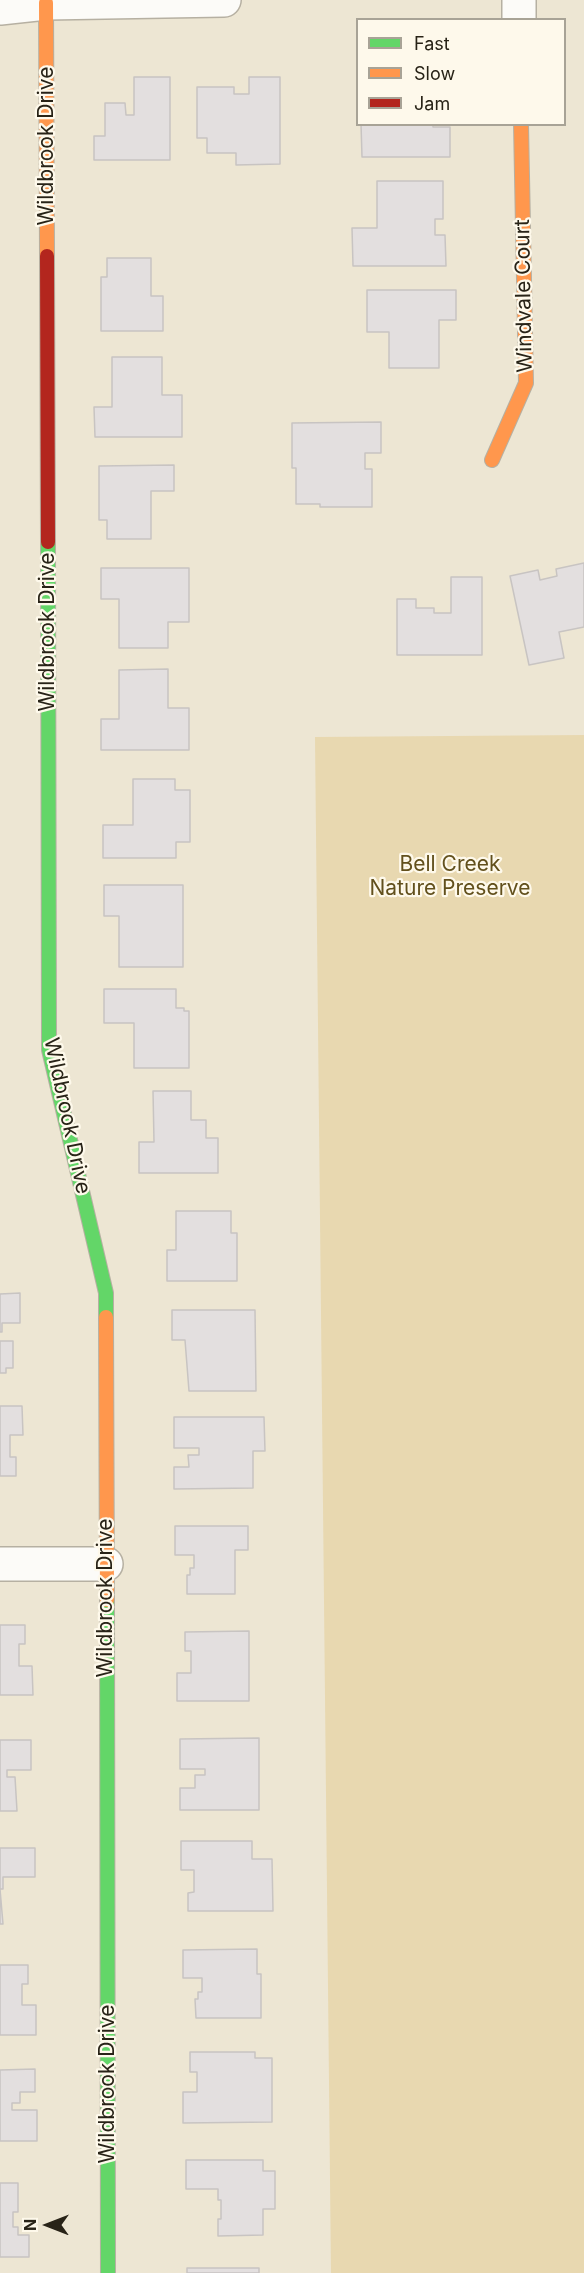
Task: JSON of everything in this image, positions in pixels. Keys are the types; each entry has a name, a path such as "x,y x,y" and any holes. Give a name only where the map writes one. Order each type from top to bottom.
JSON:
{"street":[{"path":"0,8 46,3 224,0"},
{"path":"519,0 519,18"},
{"name":"Wildbrook Drive","path":"46,3 49,1050 106,1293 108,2273"},
{"name":"Windvale Court","path":"492,460 526,383 521,126"},
{"path":"0,1564 106,1564"}],"green space":[{"name":"Bell Creek Nature Preserve","path":"584,735 584,2273 331,2273 315,737"}],"building":[{"path":"134,77 170,77 170,160 94,160 94,136 105,136 105,103 125,103 126,115 134,115"},
{"path":"249,77 280,77 280,164 236,165 236,153 207,153 207,138 197,138 197,87 234,87 234,94 249,94"},
{"path":"361,126 450,127 450,157 362,157"},
{"path":"377,181 443,181 443,219 435,219 435,235 445,235 446,266 353,266 352,228 377,228"},
{"path":"107,258 151,258 151,296 163,296 163,331 101,331 101,277 107,277"},
{"path":"367,290 456,290 456,320 439,320 439,368 389,368 389,332 367,332"},
{"path":"112,357 162,357 162,395 182,395 182,437 95,437 94,407 112,407"},
{"path":"381,422 381,453 365,453 365,469 372,469 372,507 320,507 320,504 296,504 296,468 292,468 292,423"},
{"path":"174,465 174,491 151,491 151,539 107,539 107,520 99,520 99,466"},
{"path":"584,563 584,627 559,632 564,658 529,665 510,576 538,570 540,580 557,576 556,569"},
{"path":"101,568 189,568 189,622 168,622 168,648 119,648 119,599 101,599"},
{"path":"451,577 482,577 482,655 397,655 397,599 416,599 416,608 434,608 434,613 451,613"},
{"path":"168,669 168,708 189,708 189,750 101,750 101,719 119,719 119,670"},
{"path":"133,779 175,779 175,790 190,790 190,842 176,842 176,858 103,858 103,825 133,825"},
{"path":"104,885 183,885 183,967 119,967 119,916 104,916"},
{"path":"104,989 176,989 176,1008 189,1011 189,1068 134,1068 134,1023 104,1023"},
{"path":"153,1091 191,1091 191,1120 206,1120 206,1138 218,1138 218,1173 139,1173 139,1142 154,1142"},
{"path":"176,1211 231,1211 231,1233 237,1233 237,1281 167,1281 167,1250 176,1250"},
{"path":"20,1293 20,1323 2,1323 2,1332 0,1332 0,1294"},
{"path":"172,1310 255,1310 256,1391 189,1391 185,1340 172,1340"},
{"path":"0,1341 13,1341 13,1368 6,1368 6,1373 0,1373"},
{"path":"0,1406 22,1406 23,1435 10,1435 10,1457 16,1457 16,1476 0,1476"},
{"path":"174,1417 264,1417 265,1451 253,1451 253,1488 174,1489 174,1467 189,1467 188,1455 199,1455 199,1448 174,1448"},
{"path":"175,1526 248,1526 248,1550 235,1550 235,1594 187,1594 187,1575 190,1575 190,1568 194,1568 194,1555 175,1555"},
{"path":"0,1625 25,1625 25,1644 19,1644 19,1666 32,1666 33,1695 0,1695"},
{"path":"249,1631 249,1701 177,1701 177,1673 191,1673 191,1651 185,1651 185,1632"},
{"path":"259,1738 259,1810 180,1810 180,1788 195,1788 195,1775 205,1775 205,1769 180,1769 180,1739"},
{"path":"0,1740 31,1740 31,1770 7,1770 7,1777 15,1777 17,1811 0,1811"},
{"path":"181,1841 252,1841 252,1859 272,1859 273,1911 188,1911 188,1893 194,1892 194,1870 181,1870"},
{"path":"0,1848 35,1848 35,1877 3,1877 3,1889 0,1889"},
{"path":"0,1889 3,1924 0,1924"},
{"path":"257,1949 257,1974 261,1974 261,2018 196,2018 195,1999 198,1999 198,1992 202,1992 202,1978 183,1978 183,1950"},
{"path":"0,1965 28,1965 28,1984 22,1984 22,2005 36,2005 36,2035 0,2035"},
{"path":"190,2052 255,2052 255,2058 272,2058 272,2122 183,2123 183,2092 197,2092 197,2072 190,2072"},
{"path":"35,2069 35,2092 20,2092 20,2103 12,2103 12,2110 37,2110 37,2141 0,2141 0,2070"},
{"path":"186,2160 263,2160 263,2171 275,2171 275,2209 263,2209 263,2235 218,2236 221,2200 218,2200 218,2189 186,2189"},
{"path":"0,2183 18,2183 18,2212 13,2212 13,2227 18,2227 18,2235 29,2235 29,2257 0,2257"},
{"path":"187,2268 259,2268 259,2273 187,2273"}],"traffic: fast":[{"path":"48,542 49,1050 106,1293 106,1317"},
{"path":"107,1600 108,2273"}],"traffic: slow":[{"path":"46,3 47,256"},
{"path":"492,460 526,383 521,126"},
{"path":"106,1317 107,1600"}],"traffic: jam":[{"path":"47,256 48,542"}]}
